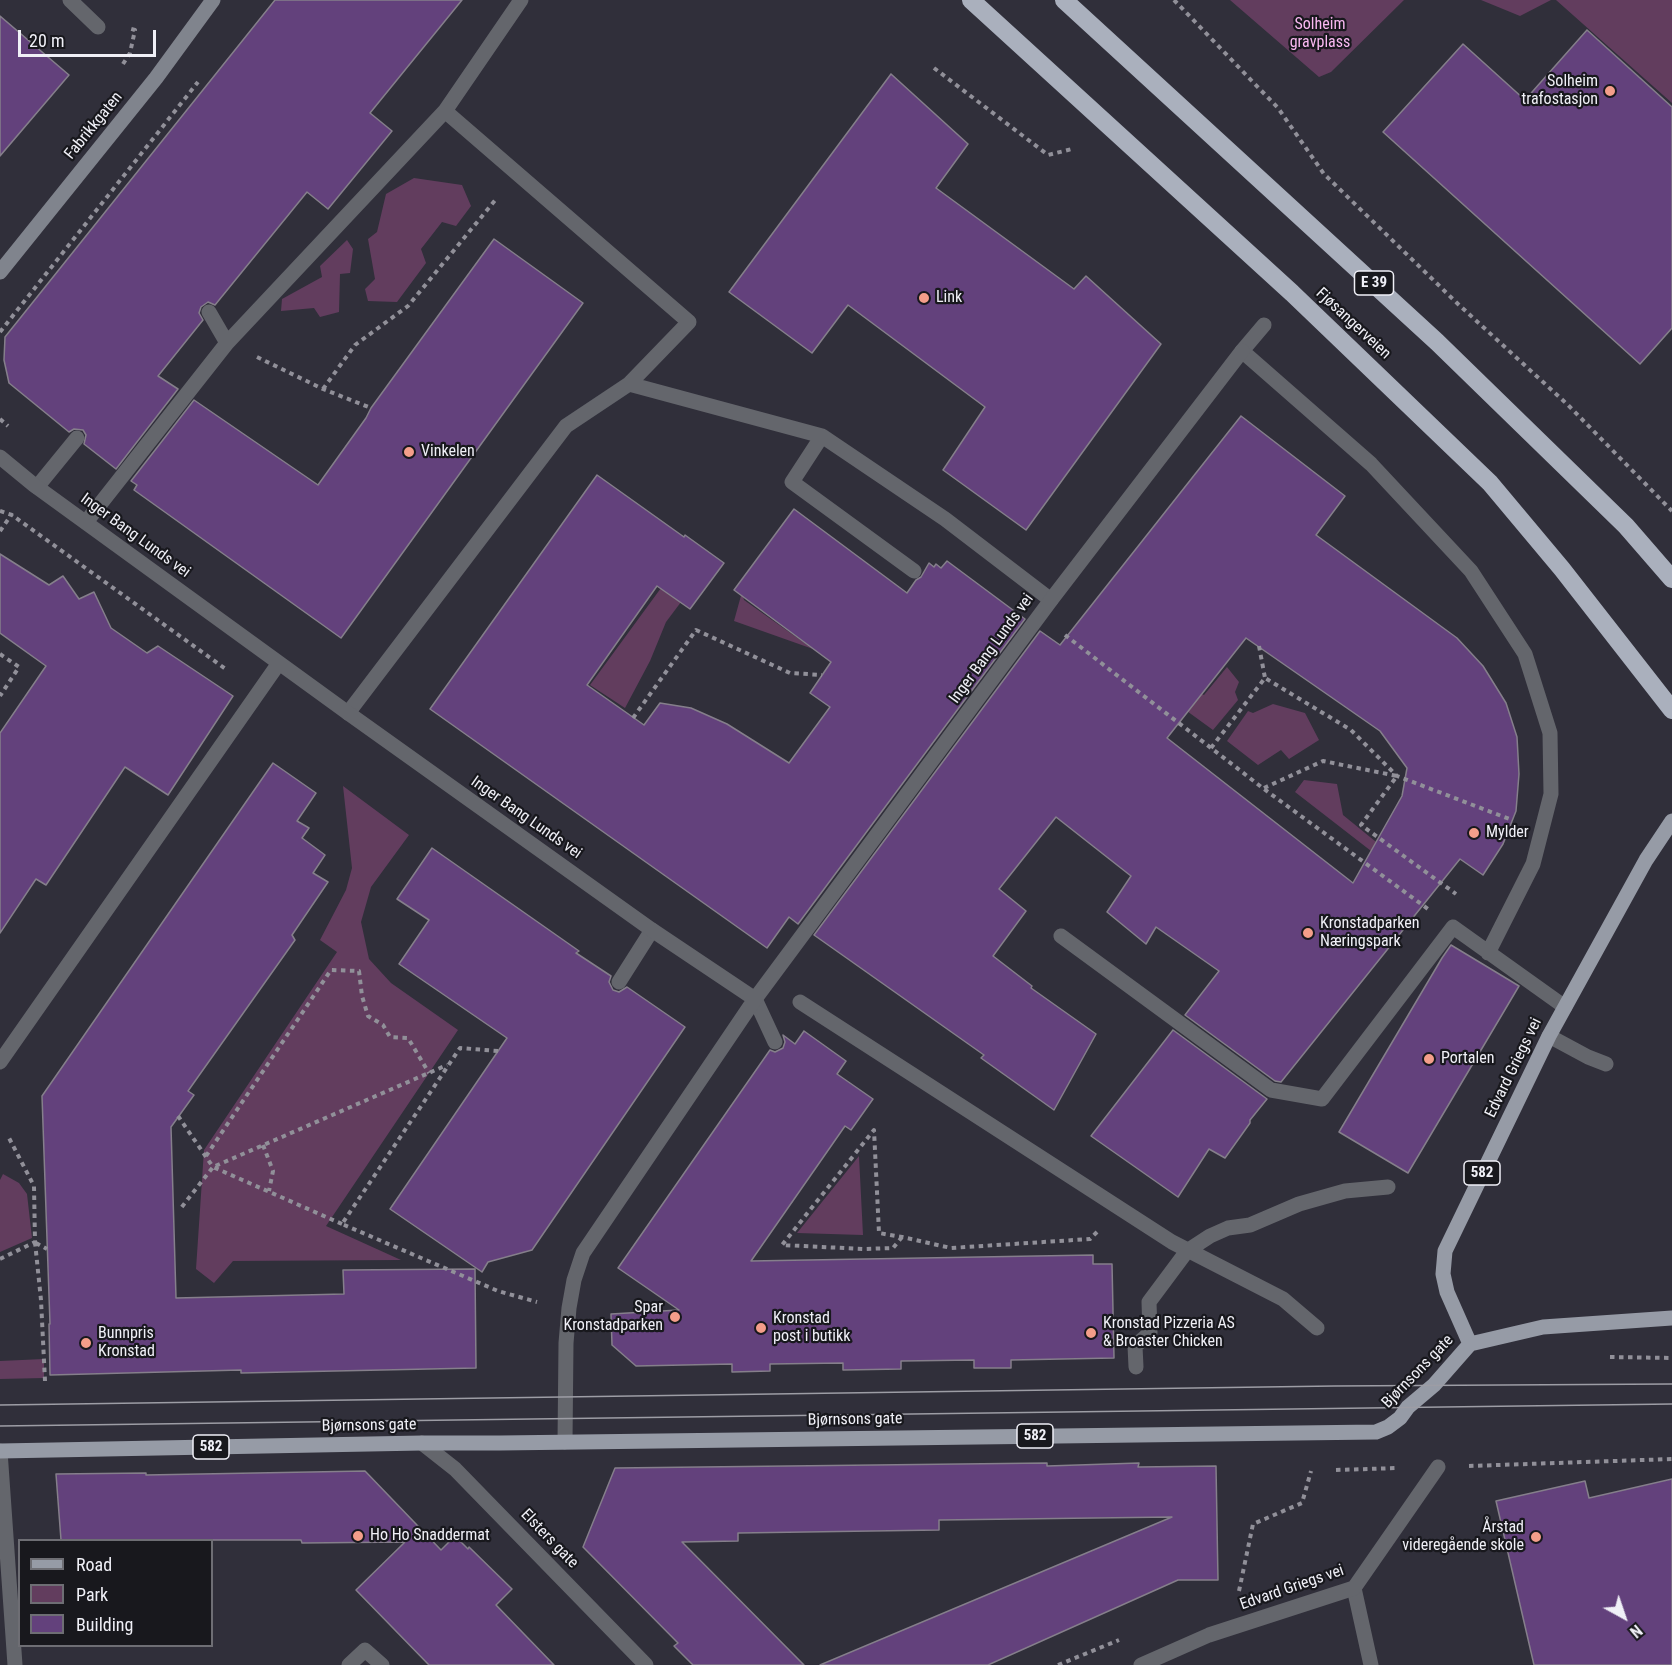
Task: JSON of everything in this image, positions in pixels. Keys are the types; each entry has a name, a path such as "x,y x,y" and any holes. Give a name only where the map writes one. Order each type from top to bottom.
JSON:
{"highway":[{"name":"Fjøsangerveien","path":"971,0 1292,293 1490,483 1562,569 1672,710"},
{"name":"E 39","path":"1071,3 1437,342 1626,526 1672,579"}],"main road":[{"name":"Fabrikkgaten","path":"0,272 156,78 213,0"},
{"name":"Edvard Griegs vei","path":"1470,1344 1446,1292 1443,1274 1445,1251 1549,1036 1638,874 1672,820"},
{"name":"Bjørnsons gate","path":"0,1451 422,1443 1376,1432 1400,1418 1408,1407 1434,1385 1470,1344 1543,1327 1672,1318"}],"street":[{"path":"69,0 98,27"},
{"path":"86,522 227,343 445,111 521,0"},
{"path":"348,713 566,426 628,384 689,322 445,111"},
{"path":"209,312 227,343"},
{"name":"Inger Bang Lunds vei","path":"564,1442 568,1308 583,1253 755,999 1051,600 1264,325"},
{"path":"1242,351 1371,464 1471,571 1525,654 1550,733 1551,794 1533,864 1488,953"},
{"path":"628,384 822,436 945,519 1051,600"},
{"path":"822,436 792,482 914,571"},
{"path":"37,487 77,438"},
{"name":"Inger Bang Lunds vei","path":"0,458 348,713 652,930 755,999"},
{"path":"0,1062 279,663"},
{"path":"1061,936 1271,1089 1322,1100 1453,927 1565,1007"},
{"path":"619,982 652,930"},
{"path":"755,999 775,1042"},
{"path":"800,1002 1187,1251 1283,1299 1317,1328"},
{"path":"1549,1036 1606,1064"},
{"path":"1136,1367 1135,1346 1150,1333 1149,1302 1187,1251 1210,1236 1228,1228 1250,1225 1299,1204 1345,1191 1388,1187"},
{"name":"Elsters gate","path":"422,1443 455,1469 646,1665"},
{"path":"0,1451 15,1665"},
{"name":"Edvard Griegs vei","path":"1141,1665 1209,1635 1354,1588 1438,1467"},
{"path":"1354,1588 1371,1665"},
{"path":"350,1665 365,1650 382,1665"}],"path":[{"path":"1174,0 1278,108 1324,174 1458,304 1568,405 1672,511"},
{"path":"934,68 1048,155 1072,149"},
{"path":"0,332 198,82"},
{"path":"323,389 355,345 408,306 517,173"},
{"path":"227,343 323,389 371,408"},
{"path":"0,511 12,515 227,670"},
{"path":"633,718 696,630 790,673 822,675"},
{"path":"1065,635 1264,789 1453,927"},
{"path":"1259,646 1265,678 1351,730 1397,776"},
{"path":"0,654 19,667 0,696"},
{"path":"1211,748 1265,678"},
{"path":"1264,789 1323,761 1397,776 1521,823"},
{"path":"1397,776 1361,825 1462,898"},
{"path":"206,1156 331,970 359,971 362,996 368,1016 383,1025 390,1037 408,1038 429,1073"},
{"path":"342,1224 460,1048 498,1051"},
{"path":"181,1208 213,1167 448,1065"},
{"path":"178,1116 213,1167 498,1291 534,1302 568,1308"},
{"path":"902,1237 893,1248 864,1250 782,1245 874,1130 879,1233 902,1237 951,1248 1090,1239 1122,1209"},
{"path":"8,1136 34,1186 35,1242 41,1300 45,1381"},
{"path":"263,1145 273,1171 269,1191"},
{"path":"35,1242 47,1249"},
{"path":"0,1259 35,1242"},
{"path":"1336,1470 1672,1460"},
{"path":"1228,1596 1239,1591 1253,1524 1302,1503 1311,1471"},
{"path":"1058,1665 1122,1639"}],"green space":[{"name":"Solheim gravplass","path":"1230,0 1404,0 1331,72 1319,77"},
{"path":"1481,0 1551,0 1520,16"},
{"path":"1556,0 1672,0 1672,103"},
{"path":"414,178 462,185 471,206 456,226 442,222 421,249 426,263 397,302 368,301 365,289 375,279 368,239 377,232 386,194"},
{"path":"347,240 353,249 350,273 340,274 339,312 320,317 314,308 281,311 282,299 322,277 320,266"},
{"path":"661,588 681,602 666,622 650,661 625,708 590,685"},
{"path":"742,592 744,600 813,649 734,621"},
{"path":"1096,645 1204,695 1227,667 1239,682 1235,692 1238,700 1213,730"},
{"path":"1273,704 1305,713 1319,740 1289,759 1281,750 1258,765 1227,741 1248,711 1253,713"},
{"path":"1304,780 1337,784 1343,815 1397,859 1393,868 1295,792"},
{"path":"343,786 409,835 371,887 361,922 369,959 391,983 458,1030 326,1226 401,1260 233,1261 214,1283 196,1269 204,1150 337,952 320,940 346,890 352,868"},
{"path":"859,1156 863,1235 797,1233"},
{"path":"3,1174 19,1183 27,1194 32,1238 0,1252 0,1180"},
{"path":"44,1359 44,1378 0,1379 0,1361"}],"building":[{"path":"275,0 462,0 370,113 392,131 328,209 307,192 215,305 208,302 201,307 199,313 203,320 158,376 178,389 116,469 84,444 86,435 83,430 74,429 69,432 9,383 4,360 5,337"},
{"path":"0,16 69,75 0,156"},
{"path":"1587,30 1672,107 1672,328 1640,364 1383,132 1463,44 1525,100"},
{"name":"Link","path":"891,74 968,144 936,188 1074,289 1086,276 1161,344 1026,530 943,470 985,407 848,305 812,353 729,292"},
{"name":"Vinkelen","path":"494,239 583,303 341,638 134,490 137,485 131,481 194,400 318,485"},
{"path":"1241,416 1345,496 1316,535 1457,638 1483,666 1506,703 1517,737 1519,774 1516,811 1503,844 1483,875 1460,859 1281,1082 1275,1081 1185,1015 1219,971 1156,927 1146,944 1107,912 1131,876 1056,817 999,889 1026,911 993,956 1032,986 1031,988 1096,1034 1054,1110 981,1058 984,1055 814,935 1040,631 1060,645","holes":["1246,638 1380,731 1407,768 1402,796 1353,883 1167,738"]},
{"path":"597,475 724,563 690,609 657,586 587,685 644,725 660,703 691,708 727,724 789,763 830,707 810,693 831,662 734,590 794,509 907,593 921,577 929,563 941,568 947,561 1025,619 798,924 789,917 767,948 430,709"},
{"path":"0,554 49,585 63,576 79,599 94,592 111,628 147,653 158,646 233,696 168,795 125,767 46,885 36,879 0,933 0,733 46,666 0,633"},
{"path":"273,763 316,793 297,821 309,828 302,838 325,855 313,873 328,882 292,935 295,940 188,1091 194,1095 171,1127 176,1298 344,1294 343,1270 475,1269 476,1368 241,1373 241,1370 50,1375 42,1096"},
{"path":"432,848 611,976 609,982 613,990 619,992 627,987 685,1027 532,1250 488,1262 482,1272 390,1209 507,1038 399,964 429,920 397,899"},
{"name":"Portalen","path":"1451,945 1519,986 1408,1173 1339,1132"},
{"path":"1173,1030 1267,1099 1225,1158 1209,1149 1178,1197 1091,1136"},
{"path":"804,1031 846,1061 837,1074 873,1099 851,1130 845,1126 751,1261 1093,1255 1093,1264 1112,1264 1114,1358 1011,1360 1011,1368 974,1368 974,1360 901,1361 901,1369 843,1370 843,1363 770,1364 770,1371 732,1372 732,1364 636,1366 612,1345 611,1314 679,1310 618,1268 770,1050 775,1052 783,1048 785,1042 783,1035 795,1044"},
{"path":"1047,1463 1047,1466 1139,1463 1138,1467 1216,1466 1218,1580 1178,1580 988,1665 820,1665 1172,1517 939,1520 939,1530 738,1533 738,1541 682,1542 804,1665 693,1665 674,1646 678,1643 583,1547 615,1468"},
{"path":"365,1471 441,1550 455,1536 512,1589 496,1605 554,1665 429,1665 356,1590 405,1542 302,1543 301,1540 61,1539 56,1474 146,1473 146,1475"},
{"path":"1672,1479 1672,1665 1534,1665 1496,1501 1585,1481 1589,1498"}],"tram line":[{"path":"0,1405 1334,1386 1672,1384"},
{"path":"0,1426 1672,1404"}],"place":[{"name":"Solheim trafostasjon","path":"1610,91"},
{"name":"Link","path":"924,298"},
{"name":"Vinkelen","path":"409,452"},
{"name":"Mylder","path":"1474,833"},
{"name":"Kronstadparken Næringspark","path":"1308,933"},
{"name":"Portalen","path":"1429,1059"},
{"name":"Spar Kronstadparken","path":"675,1317"},
{"name":"Kronstad post i butikk","path":"761,1328"},
{"name":"Kronstad Pizzeria AS & Broaster Chicken","path":"1091,1333"},
{"name":"Bunnpris Kronstad","path":"86,1343"},
{"name":"Ho Ho Snaddermat","path":"358,1536"},
{"name":"Årstad videregående skole","path":"1536,1537"}]}
